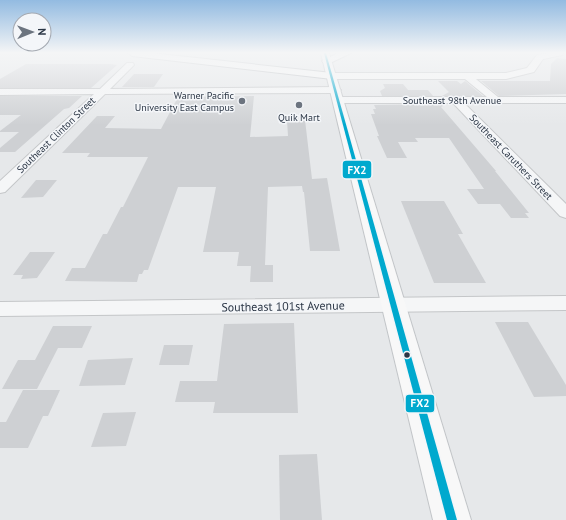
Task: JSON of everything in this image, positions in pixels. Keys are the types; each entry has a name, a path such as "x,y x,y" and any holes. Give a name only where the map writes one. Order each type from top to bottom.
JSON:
{"main road":[{"path":"271,77 335,89 465,77"},
{"path":"332,77 452,520"}],"street":[{"name":"Southeast Clinton Street","path":"0,189 117,77"},
{"path":"468,77 497,101"},
{"name":"Southeast 98th Avenue","path":"0,92 335,89 457,101 566,100"},
{"name":"Southeast Caruthers Street","path":"457,101 566,213"},
{"name":"Southeast 101st Avenue","path":"0,309 566,303"}],"building":[{"path":"3,77 103,77 91,88 0,88 0,79"},
{"path":"131,77 161,77 154,87 122,87"},
{"path":"550,77 566,77 566,94 499,96 481,81 550,81"},
{"path":"438,81 457,81 461,84 465,81 483,96 442,96 449,92"},
{"path":"383,84 403,84 408,90 428,90 433,96 382,96 380,91 385,88"},
{"path":"0,96 82,96 69,108 64,109 15,152 0,152 0,148 19,132 0,131 21,115 0,115"},
{"path":"254,96 250,137 288,136 287,120 305,120 312,179 327,178 340,251 310,251 304,192 302,186 268,187 265,265 273,265 273,282 250,282 251,266 237,266 239,252 203,252 216,187 178,187 148,270 144,270 142,274 139,274 137,282 65,281 72,268 85,268 103,234 107,234 121,207 123,207 148,157 87,157 90,153 62,153 97,116 115,116 105,128 161,129 178,97"},
{"path":"441,104 443,106 441,107 496,171 529,213 525,213 529,218 511,218 500,204 478,204 467,189 484,189 449,138 415,138 418,142 398,142 407,158 387,158 377,136 379,136 371,114 375,114 373,109 376,109 374,105"},
{"path":"36,180 57,180 43,197 21,198"},
{"path":"401,201 444,201 463,234 458,234 486,283 434,283"},
{"path":"30,252 55,252 37,278 21,279 23,275 13,275"},
{"path":"495,322 528,322 566,385 566,396 534,397"},
{"path":"294,323 298,413 213,413 215,402 175,402 180,381 217,381 224,324"},
{"path":"53,326 92,326 82,348 58,348 37,389 2,389 18,360 35,360"},
{"path":"164,345 193,345 189,365 159,365"},
{"path":"133,358 125,385 79,386 88,360"},
{"path":"23,390 60,390 48,416 43,416 28,448 0,448 0,422 6,422"},
{"path":"136,412 126,446 91,447 103,413"},
{"path":"317,454 322,520 280,520 279,455"}],"transit line":[{"name":"FX2","path":"332,77 452,520"}],"place":[{"name":"Warner Pacific University East Campus","path":"242,101"},
{"name":"Quik Mart","path":"299,105"}]}
